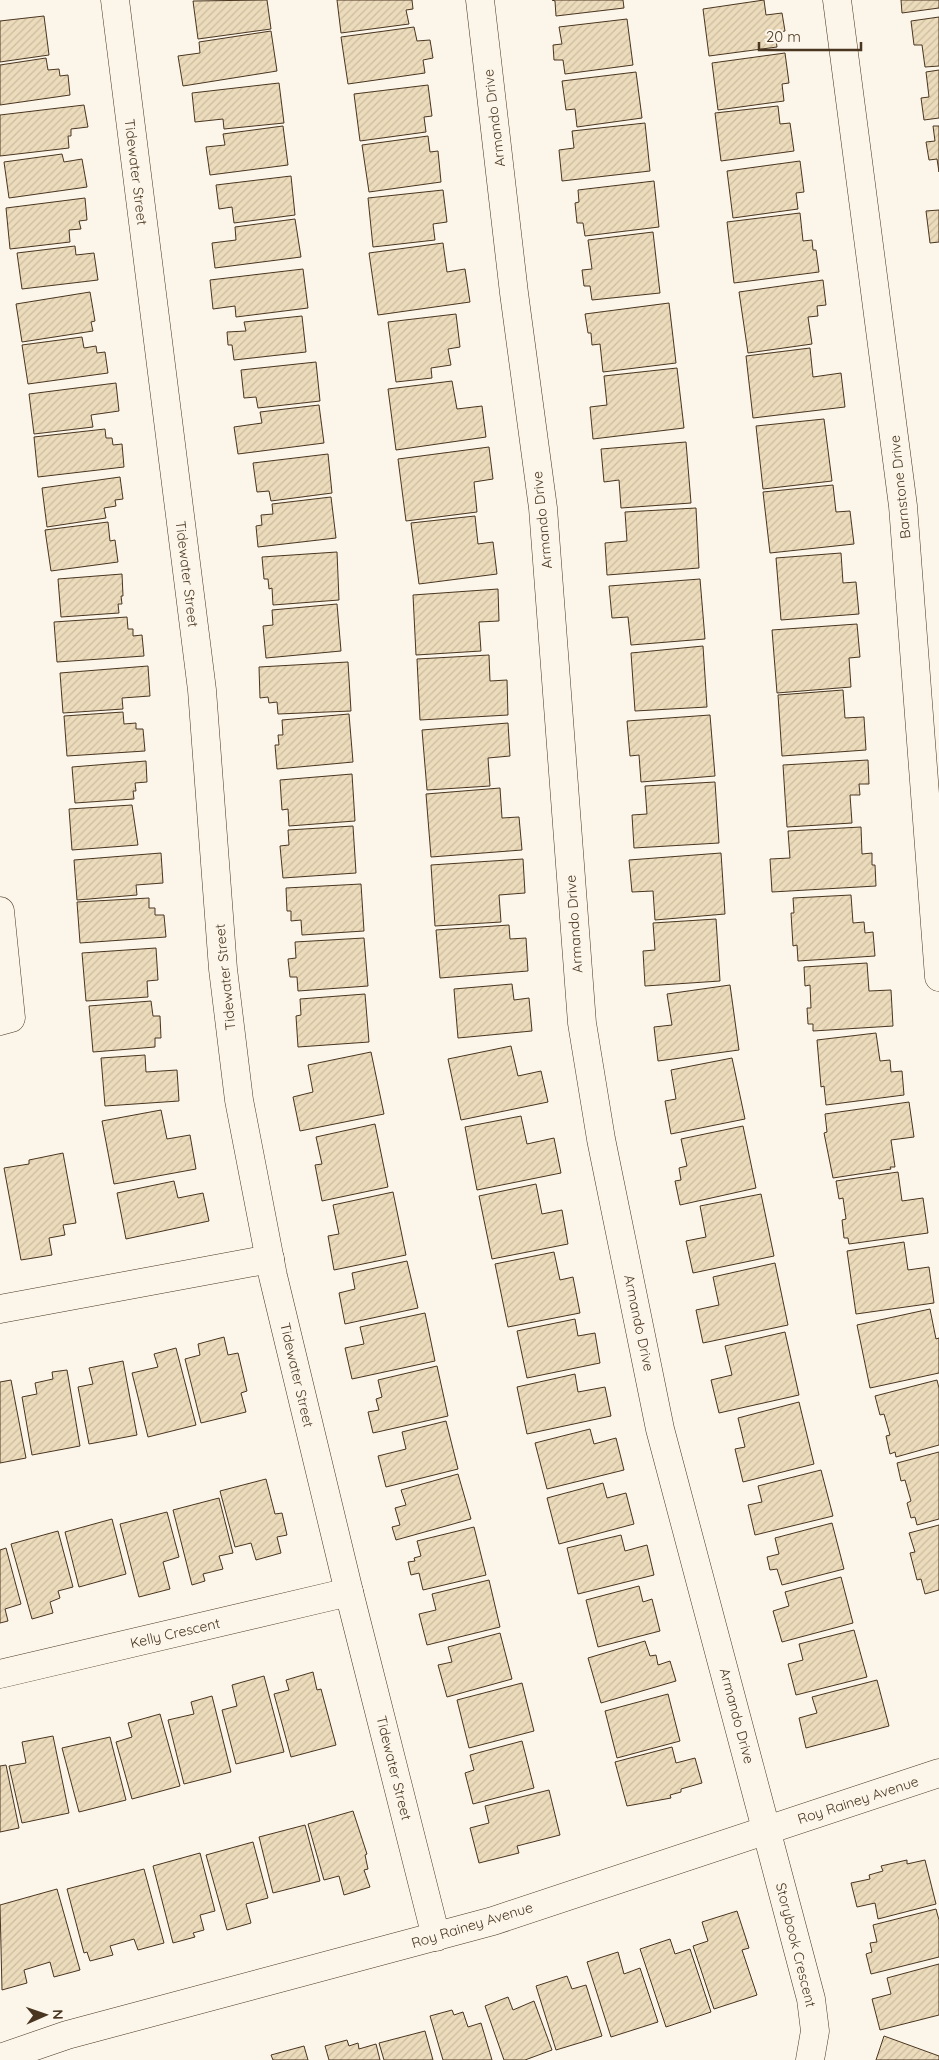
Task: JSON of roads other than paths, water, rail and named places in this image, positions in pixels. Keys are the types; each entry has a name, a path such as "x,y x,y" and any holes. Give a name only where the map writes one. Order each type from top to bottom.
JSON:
{"street":[{"name":"Tidewater Street","path":"114,0 202,690 223,969 239,1100 270,1259 349,1592 436,1937"},
{"name":"Armando Drive","path":"480,0 514,293 543,508 582,1023 591,1088 660,1429 768,1830"},
{"name":"Barnstone Drive","path":"837,0 903,506 939,977"},
{"path":"0,911 11,1018 0,1021"},
{"path":"0,1309 270,1259"},
{"name":"Kelly Crescent","path":"0,1674 349,1592"},
{"name":"Roy Rainey Avenue","path":"0,2058 67,2034 492,1921 939,1773"},
{"name":"Storybook Crescent","path":"768,1830 812,1999 815,2031 810,2060"}]}
